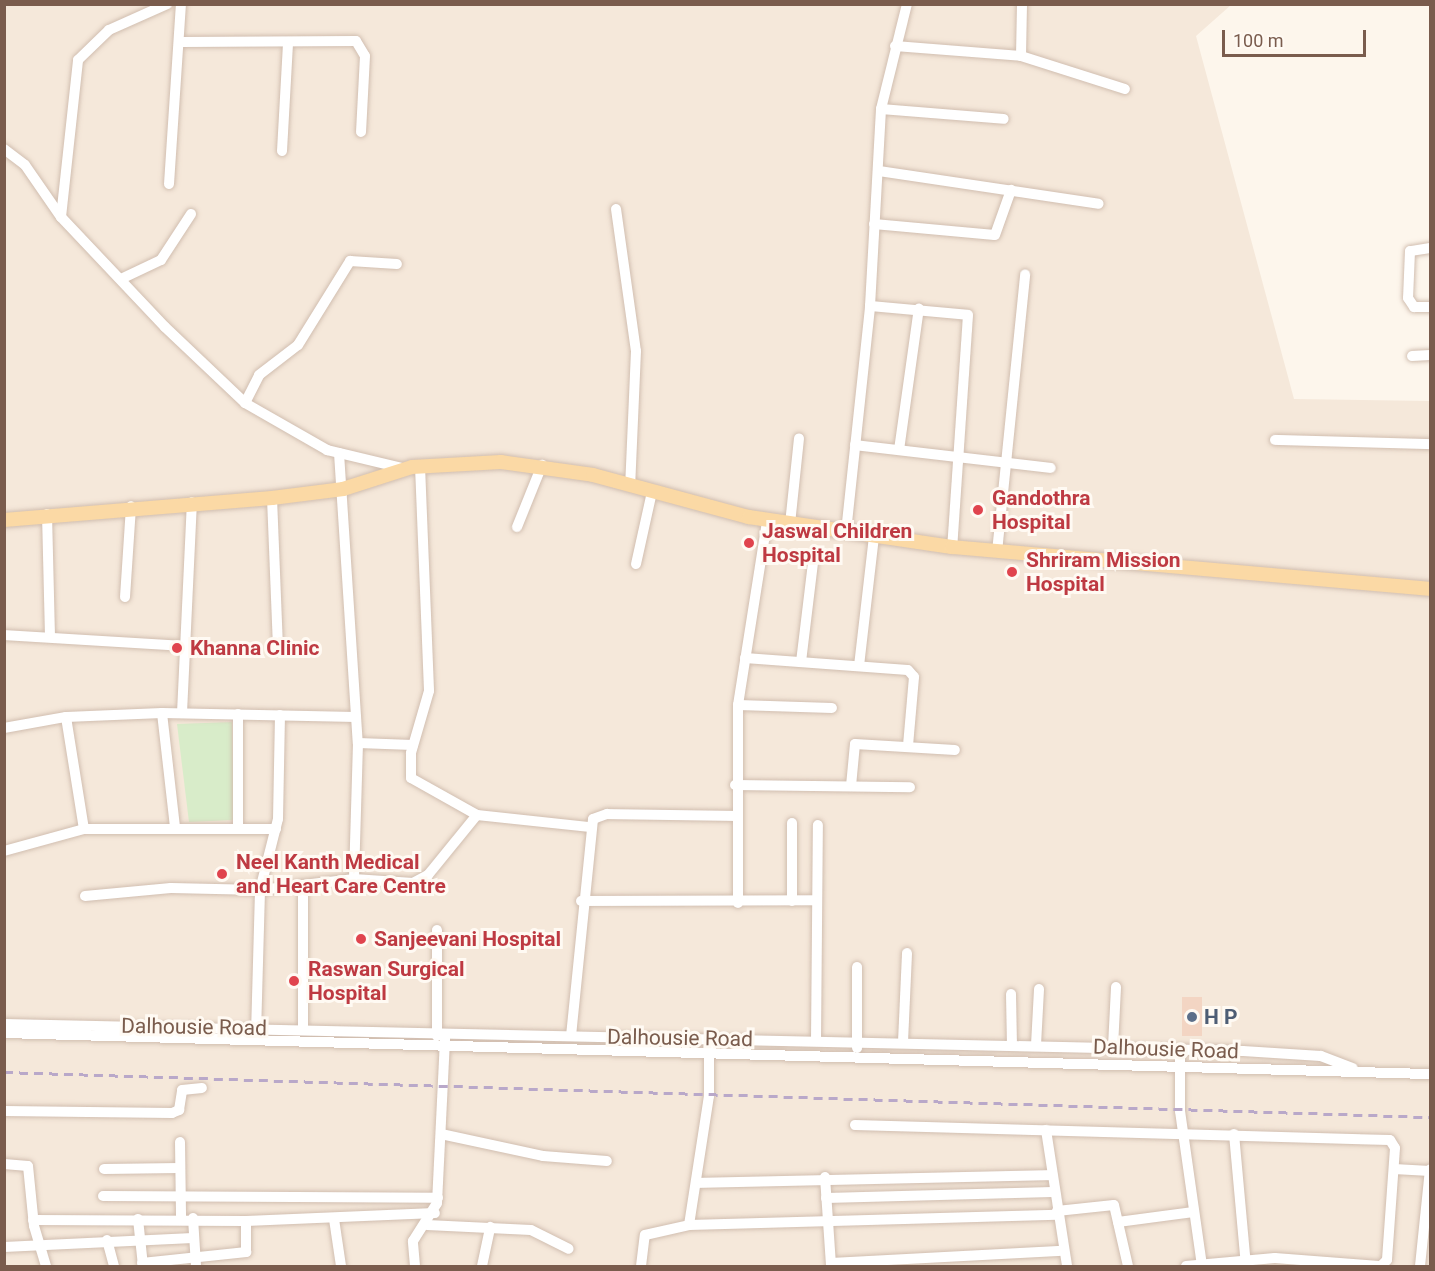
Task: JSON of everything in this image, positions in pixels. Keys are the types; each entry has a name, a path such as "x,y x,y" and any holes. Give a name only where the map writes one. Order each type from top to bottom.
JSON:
{"main road":[{"path":"4,520 131,506 272,498 343,489 402,468 420,466 542,465 767,521 874,537 997,552 1431,589"}],"street":[{"path":"61,217 78,60 109,30 167,4"},
{"path":"170,184 181,42 181,4"},
{"path":"846,532 870,306 881,109 907,4"},
{"path":"1021,57 1022,4"},
{"path":"181,42 360,43 365,57 361,132"},
{"path":"282,151 288,42"},
{"path":"895,46 1021,57 1125,89"},
{"path":"881,109 1004,119"},
{"path":"4,150 25,165 61,217 123,278 165,327 245,403 339,453 402,468"},
{"path":"879,171 1098,204"},
{"path":"874,224 995,235 1011,190"},
{"path":"616,209 636,351 630,486"},
{"path":"123,278 161,260 191,214"},
{"path":"1431,248 1410,251 1408,298 1414,307 1431,307"},
{"path":"245,403 259,375 298,345 350,261 363,258 397,264"},
{"path":"997,552 1025,274"},
{"path":"870,306 919,308 968,315 952,547"},
{"path":"899,450 919,308"},
{"path":"1412,356 1431,356"},
{"path":"790,524 799,438"},
{"path":"1275,440 1431,444"},
{"path":"855,444 1051,468"},
{"path":"339,453 358,743 354,879"},
{"path":"517,527 542,465"},
{"path":"420,466 429,691 413,745 409,768 413,781 477,815 590,827"},
{"path":"636,564 652,492"},
{"path":"272,498 278,646"},
{"path":"182,713 192,502"},
{"path":"125,597 131,506"},
{"path":"47,514 50,637"},
{"path":"738,903 734,816 738,705 767,521"},
{"path":"859,666 874,537"},
{"path":"801,662 813,563"},
{"path":"4,635 184,646"},
{"path":"745,658 859,666 913,674 908,746"},
{"path":"738,705 832,708"},
{"path":"4,728 66,717 162,713 356,717"},
{"path":"162,713 175,827"},
{"path":"238,714 238,827"},
{"path":"256,1040 260,890 276,829 280,715"},
{"path":"66,717 84,829"},
{"path":"358,743 413,745"},
{"path":"850,786 853,745 955,750"},
{"path":"735,785 910,787"},
{"path":"571,1036 581,901 590,827 597,816 607,814 734,816"},
{"path":"85,896 171,888 260,890 354,879 408,884 422,880 477,815"},
{"path":"792,824 792,902"},
{"path":"816,1041 818,825"},
{"path":"4,851 84,829 238,827 276,829"},
{"path":"303,885 303,1028"},
{"path":"581,901 738,903 817,900"},
{"path":"415,1266 413,1241 435,1213 438,1198 441,1134 441,1031 437,930"},
{"path":"903,1042 907,953"},
{"path":"857,966 858,1054"},
{"path":"1113,1047 1116,987"},
{"path":"1036,1045 1039,990"},
{"path":"1011,994 1012,1044"},
{"name":"Dalhousie Road","path":"4,1024 441,1031 571,1036 858,1054 1354,1068 1431,1074"},
{"name":"Dalhousie Road","path":"4,1033 441,1043 709,1044 816,1041 1012,1044 1321,1056 1354,1068"},
{"path":"689,1225 698,1183 709,1044"},
{"path":"1180,1049 1182,1133 1201,1265"},
{"path":"4,1111 172,1113 179,1110 182,1090 202,1088"},
{"path":"855,1125 1390,1140 1394,1169 1387,1260 1380,1266 1275,1262 1186,1266"},
{"path":"1046,1130 1053,1192 1067,1266"},
{"path":"441,1134 543,1156 607,1161"},
{"path":"1234,1134 1246,1264"},
{"path":"180,1142 181,1218"},
{"path":"4,1164 28,1166 33,1220 42,1243 46,1266"},
{"path":"104,1169 180,1168"},
{"path":"1394,1169 1430,1170 1420,1266"},
{"path":"698,1183 825,1177 1051,1175"},
{"path":"825,1177 831,1265 1063,1251"},
{"path":"826,1198 1053,1192"},
{"path":"104,1196 438,1198"},
{"path":"641,1266 645,1235 689,1225 1057,1213 1112,1205 1128,1266"},
{"path":"1118,1222 1194,1212"},
{"path":"33,1220 193,1218 246,1221 435,1213"},
{"path":"193,1218 195,1262"},
{"path":"138,1219 142,1265 195,1262 246,1252 246,1221"},
{"path":"334,1219 341,1266"},
{"path":"427,1225 531,1230 569,1249"},
{"path":"482,1266 490,1227"},
{"path":"4,1247 42,1243 193,1238"},
{"path":"107,1240 114,1266"}],"shaded area":[{"path":"5,5 1231,5 1196,36 1294,399 1430,401 1430,1266 5,1266"}],"green space":[{"path":"232,722 234,820 189,822 177,724"}],"building":[{"name":"H P","path":"1182,997 1202,997 1202,1036 1182,1036"}],"railway":[{"path":"4,1072 1430,1117"}],"place":[{"name":"Gandothra Hospital","path":"978,510"},
{"name":"Jaswal Children Hospital","path":"749,543"},
{"name":"Shriram Mission Hospital","path":"1012,572"},
{"name":"Khanna Clinic","path":"177,648"},
{"name":"Neel Kanth Medical and Heart Care Centre","path":"222,874"},
{"name":"Sanjeevani Hospital","path":"361,939"},
{"name":"Raswan Surgical Hospital","path":"294,981"},
{"name":"H P","path":"1192,1017"}]}
